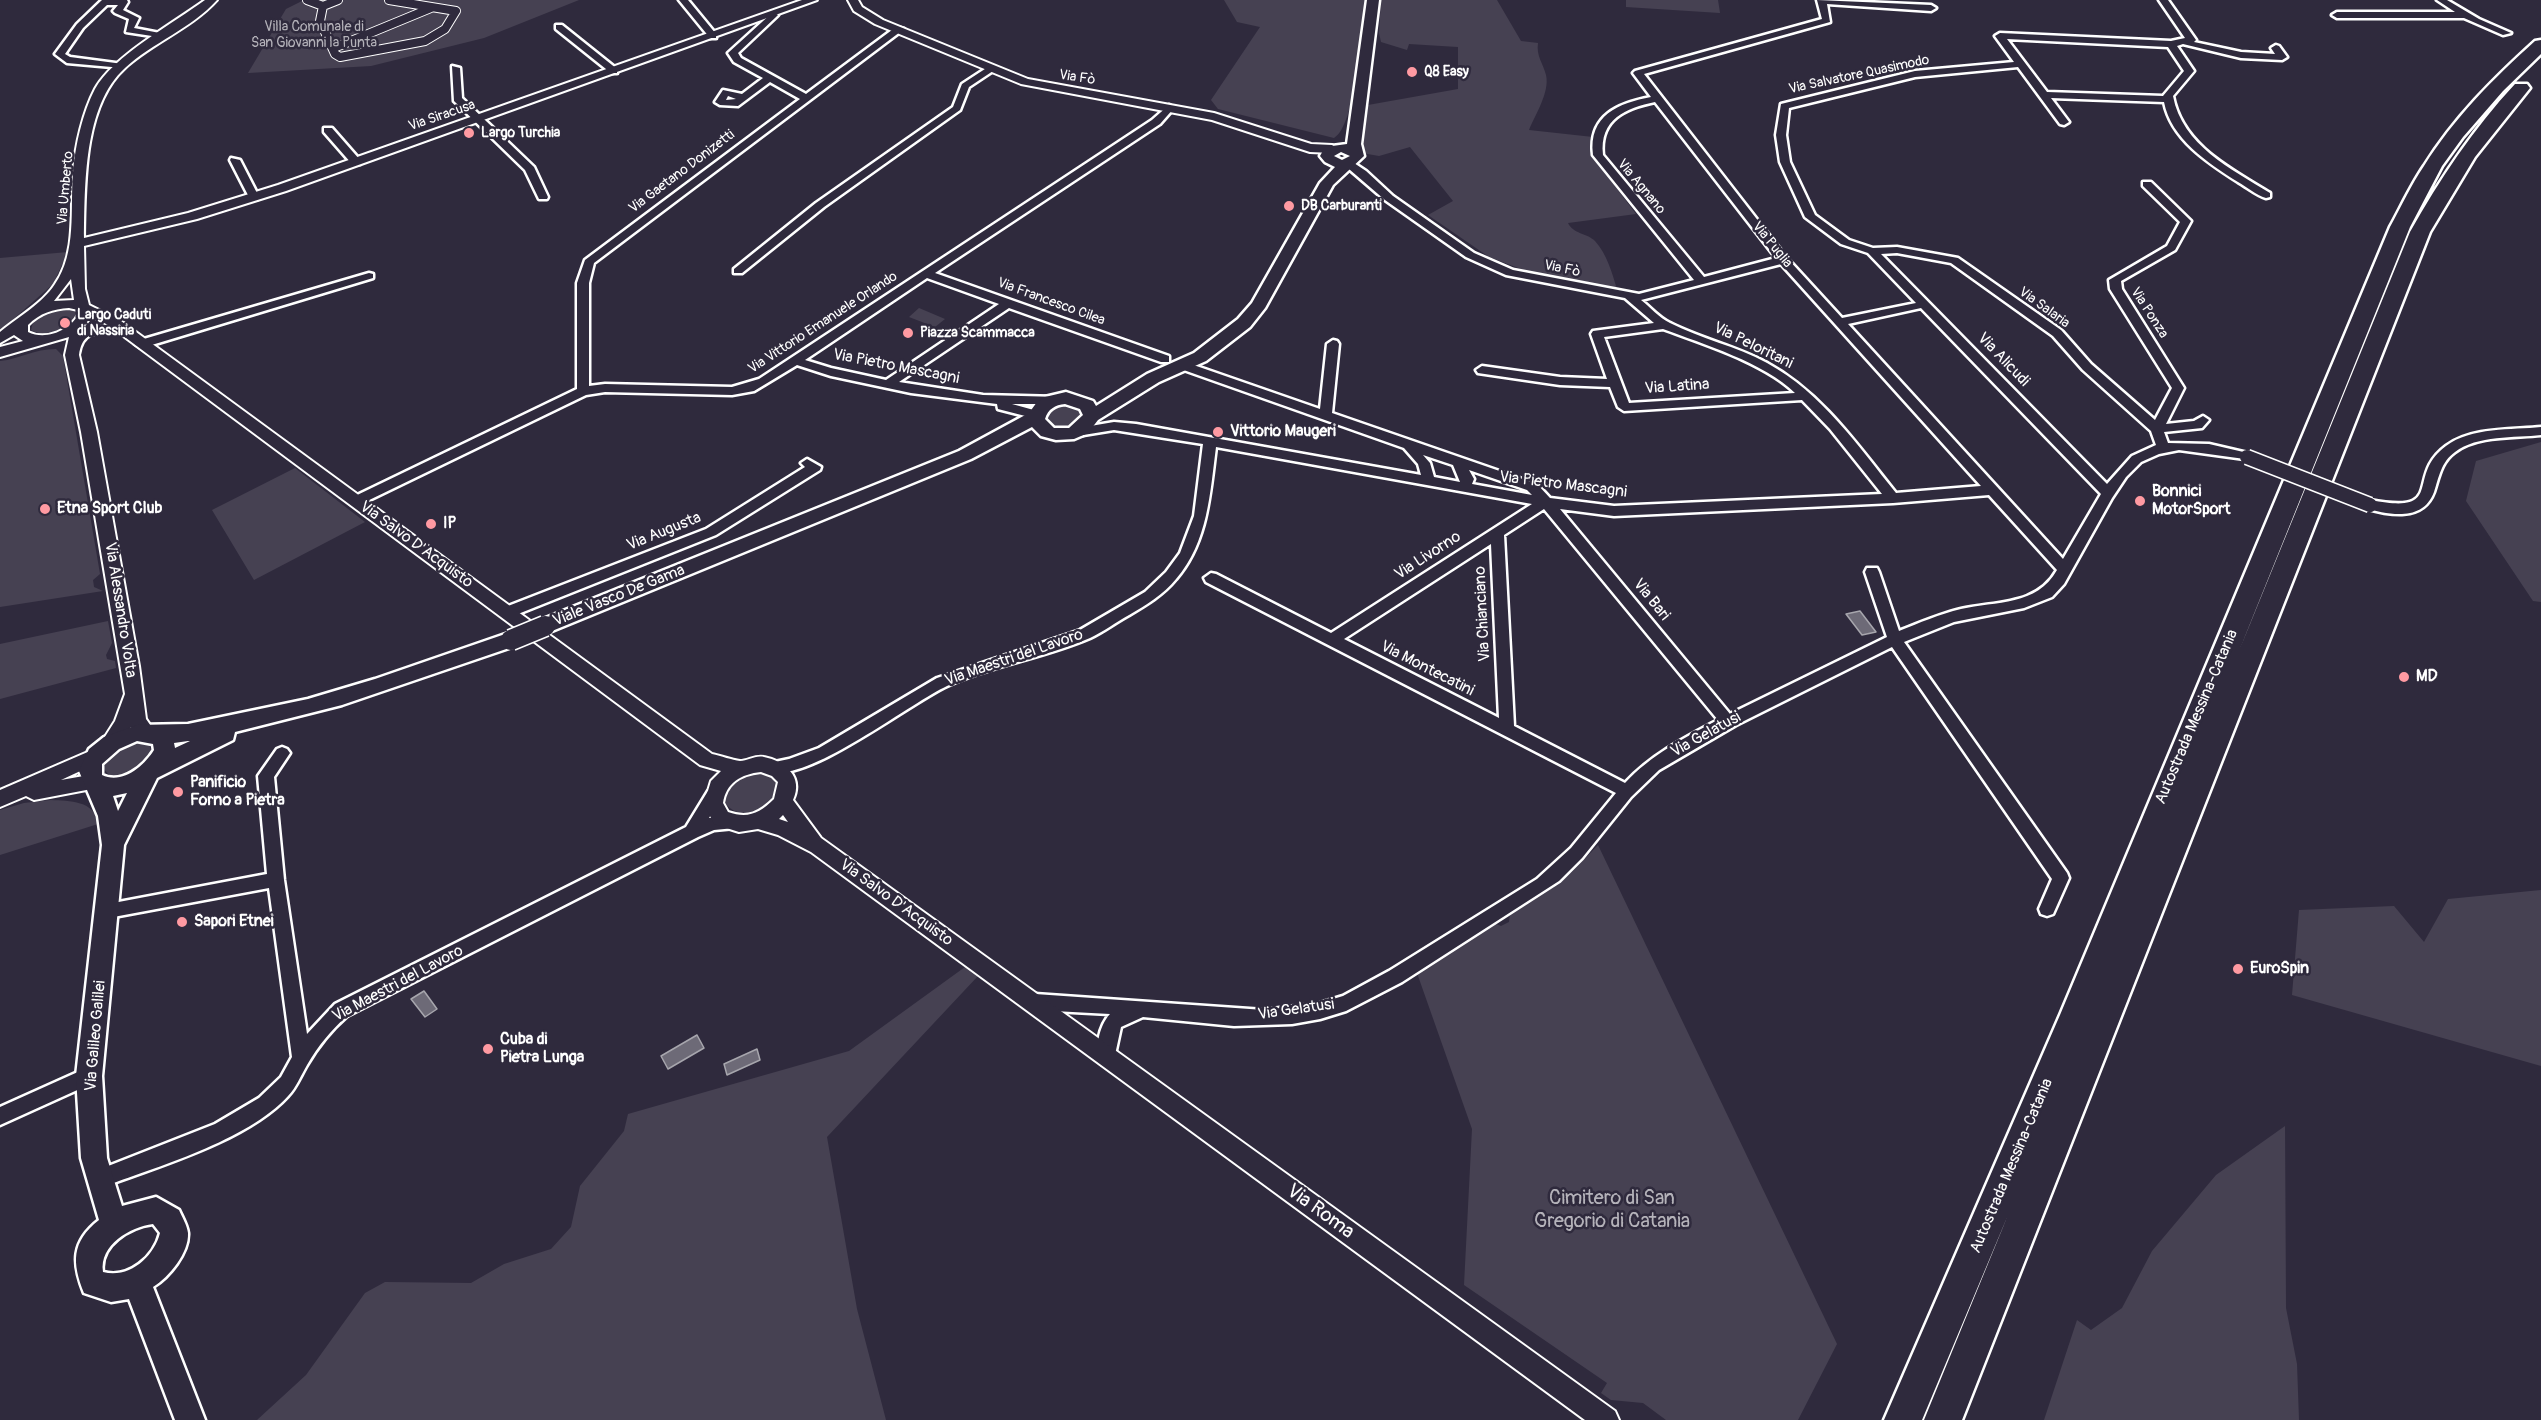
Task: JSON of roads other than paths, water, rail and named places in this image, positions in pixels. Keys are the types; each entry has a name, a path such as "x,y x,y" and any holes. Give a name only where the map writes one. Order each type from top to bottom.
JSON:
{"highway":[{"name":"Autostrada Messina-Catania","path":"1902,1420 2076,1015 2400,228 2432,167 2476,108 2541,45"},
{"name":"Autostrada Messina-Catania","path":"1943,1420 2420,232 2453,174 2474,143 2496,115 2541,67"},
{"path":"1920,1420 2320,456 2369,333 2420,191"}],"main road":[{"path":"1355,162 1356,121 1373,0"},
{"path":"965,454 1038,435 1062,434 1084,428 1091,418 1153,378 1182,365 1225,340 1259,305 1327,183 1330,153 1356,121"},
{"path":"1330,153 1346,148 1355,162"},
{"path":"1327,183 1355,162"},
{"path":"965,454 1036,416 1042,406 1153,378"},
{"path":"1063,399 1087,405 1091,418"},
{"path":"1036,416 1042,429 1062,434"},
{"name":"Viale Vasco De Gama","path":"265,718 368,690 511,640 965,454"},
{"path":"113,846 109,816 90,774 90,768 103,749 128,735 191,733 265,718"},
{"path":"96,783 122,785 188,751 265,718"},
{"path":"113,846 149,772 165,750 165,744 151,733"},
{"name":"Via Galileo Galilei","path":"113,846 89,1076 92,1144 114,1224"},
{"path":"156,1210 166,1214 173,1222 173,1240 163,1260 137,1282 112,1289 94,1283 89,1276 90,1256 103,1234 114,1224 143,1211 156,1210"},
{"path":"137,1282 190,1420"}],"street":[{"name":"Via Umberto","path":"31,316 62,285 77,244 79,171 86,134 101,89 120,66 212,0"},
{"path":"307,0 323,6 339,0"},
{"path":"323,6 320,21 335,54 340,57 351,57 425,41 445,29 456,11 389,0"},
{"path":"683,0 713,36"},
{"name":"Via Siracusa","path":"77,244 192,216 254,197 481,119 812,0"},
{"name":"Via Fò","path":"854,0 858,9 879,22 991,69 1046,88 1214,117 1330,153"},
{"path":"2163,0 2192,40 2187,43"},
{"path":"2441,0 2464,15 2506,33"},
{"path":"1822,1 1931,8"},
{"name":"Via Puglia","path":"1822,1 1827,20 1638,73 1783,260 2064,569"},
{"path":"120,66 67,60 60,54 80,26 105,2 124,2 118,11 134,18 128,27 129,30 165,35"},
{"path":"333,46 429,7"},
{"path":"773,15 734,53 737,60 806,98"},
{"path":"2337,15 2464,15"},
{"path":"879,22 882,30 881,43 918,38"},
{"path":"559,27 614,71"},
{"name":"Via Gaetano Donizetti","path":"583,391 583,283 589,262 899,29"},
{"path":"2064,122 2000,36 2187,43 2241,55 2282,57 2276,48"},
{"path":"2168,99 2189,71 2171,44"},
{"name":"Via Salvatore Quasimodo","path":"1872,251 1845,242 1810,217 1785,162 1781,135 1784,106 1915,74 2021,64"},
{"path":"455,68 457,99 481,119 530,169 543,197"},
{"path":"738,271 820,205 957,108 964,86 991,69"},
{"path":"743,98 770,78"},
{"path":"2044,95 2168,99"},
{"name":"Via Agnano","path":"1656,99 1613,111 1604,123 1596,147 1598,154 1700,280"},
{"path":"2168,99 2178,125 2206,156 2266,195"},
{"name":"Via Vittorio Emanuele Orlando","path":"356,501 583,391 605,388 732,391 750,388 798,361 1156,122 1169,108"},
{"path":"328,130 356,162"},
{"path":"235,160 254,197"},
{"name":"Via Fò","path":"1355,162 1389,198 1470,255 1510,273 1639,297 1783,260"},
{"name":"Via Ponza","path":"2147,184 2186,220 2171,248 2115,280 2116,289 2178,388 2157,429"},
{"path":"31,316 19,330 21,334 62,346 72,355 81,324 77,244"},
{"name":"Via Salaria","path":"1872,251 1897,250 1954,260 2057,333 2087,367 2157,429"},
{"name":"Via Alicudi","path":"1872,251 2108,493"},
{"name":"Via Francesco Cilea","path":"926,274 1165,359"},
{"path":"141,344 369,276"},
{"name":"Via Peloritani","path":"1630,297 1664,325 1726,348 1763,366 1797,387 1893,498"},
{"path":"888,384 1008,303"},
{"path":"0,339 31,316 57,304 77,304 81,324"},
{"path":"1839,322 1926,304"},
{"name":"Via Salvo D'Acquisto","path":"81,324 99,314 707,760"},
{"path":"0,352 44,339 81,324 123,331"},
{"name":"Via Latina","path":"1664,325 1597,334 1624,407 1806,396"},
{"path":"1325,416 1333,344"},
{"name":"Via Alessandro Volta","path":"72,355 89,432 137,722 151,733"},
{"name":"Via Pietro Mascagni","path":"798,361 812,368 888,384 988,400"},
{"path":"1182,365 1405,445 1418,454 1424,463 1430,482"},
{"path":"1482,370 1560,381 1614,382"},
{"path":"988,400 1063,399"},
{"path":"988,400 1011,410 1036,416"},
{"path":"1008,431 1013,420 1011,410"},
{"path":"1091,418 1109,418 1136,428"},
{"path":"2163,447 2157,429 2198,425 2203,420"},
{"path":"1062,434 1114,426 1136,428"},
{"name":"Via Pietro Mascagni","path":"1136,428 1545,502 1614,511 1893,498 1992,490"},
{"name":"Via Gelatusi","path":"1152,1010 1225,1017 1274,1016 1345,1003 1387,980 1553,876 1591,839 1627,791 1650,767 1728,722 1895,640 1952,617 2033,601 2051,591 2108,493 2135,458 2163,447 2195,447 2247,457 2370,505 2387,509 2412,509 2427,498 2438,465 2450,449 2471,440 2541,431"},
{"name":"Via Maestri del Lavoro","path":"824,752 942,681 1084,634 1150,596 1171,576 1186,555 1198,525 1210,443"},
{"name":"Via Bari","path":"1405,445 1532,487 1728,722"},
{"path":"1458,462 1467,479 1465,488"},
{"name":"Via Augusta","path":"508,612 711,532 815,467 807,463"},
{"name":"Via Livorno","path":"1332,640 1545,502"},
{"name":"Via Chianciano","path":"1497,532 1507,730"},
{"path":"1872,572 1895,640 2061,878 2047,909"},
{"name":"Via Montecatini","path":"1211,578 1627,791"},
{"path":"0,799 103,749 124,723 132,688"},
{"path":"775,768 824,752"},
{"path":"818,846 786,794 784,775 775,768 762,764 740,768 707,760 715,791 716,812 729,823 749,825 760,822 778,810 786,794 824,752"},
{"path":"282,753 266,776 276,880 301,1058"},
{"path":"692,832 723,780 740,768"},
{"path":"0,799 96,783"},
{"path":"760,822 783,828 818,846"},
{"name":"Via Maestri del Lavoro","path":"100,1179 240,1122 266,1105 282,1090 324,1024 341,1010 692,832 713,823 729,823"},
{"name":"Via Salvo D'Acquisto","path":"818,846 1035,1002"},
{"path":"108,911 276,880"},
{"path":"1035,1002 1152,1010"},
{"name":"Via Roma","path":"1035,1002 1107,1058 1606,1420"},
{"path":"1107,1058 1109,1030 1113,1022 1122,1015 1152,1010"},
{"path":"0,1116 89,1076"}],"place":[{"name":"Q8 Easy","path":"1412,72"},
{"name":"Largo Turchia","path":"469,133"},
{"name":"DB Carburanti","path":"1289,206"},
{"name":"Largo Caduti di Nassiria","path":"65,323"},
{"name":"Piazza Scammacca","path":"908,333"},
{"name":"Vittorio Maugeri","path":"1218,432"},
{"name":"Bonnici MotorSport","path":"2140,501"},
{"name":"Etna Sport Club","path":"45,509"},
{"name":"IP","path":"431,524"},
{"name":"MD","path":"2404,677"},
{"name":"Panificio Forno a Pietra","path":"178,792"},
{"name":"Sapori Etnei","path":"182,922"},
{"name":"EuroSpin","path":"2238,969"},
{"name":"Cuba di Pietra Lunga","path":"488,1049"}],"park label":[{"name":"Villa Comunale di San Giovanni la Punta","path":"314,35"},
{"name":"Cimitero di San Gregorio di Catania","path":"1612,1210"}]}
